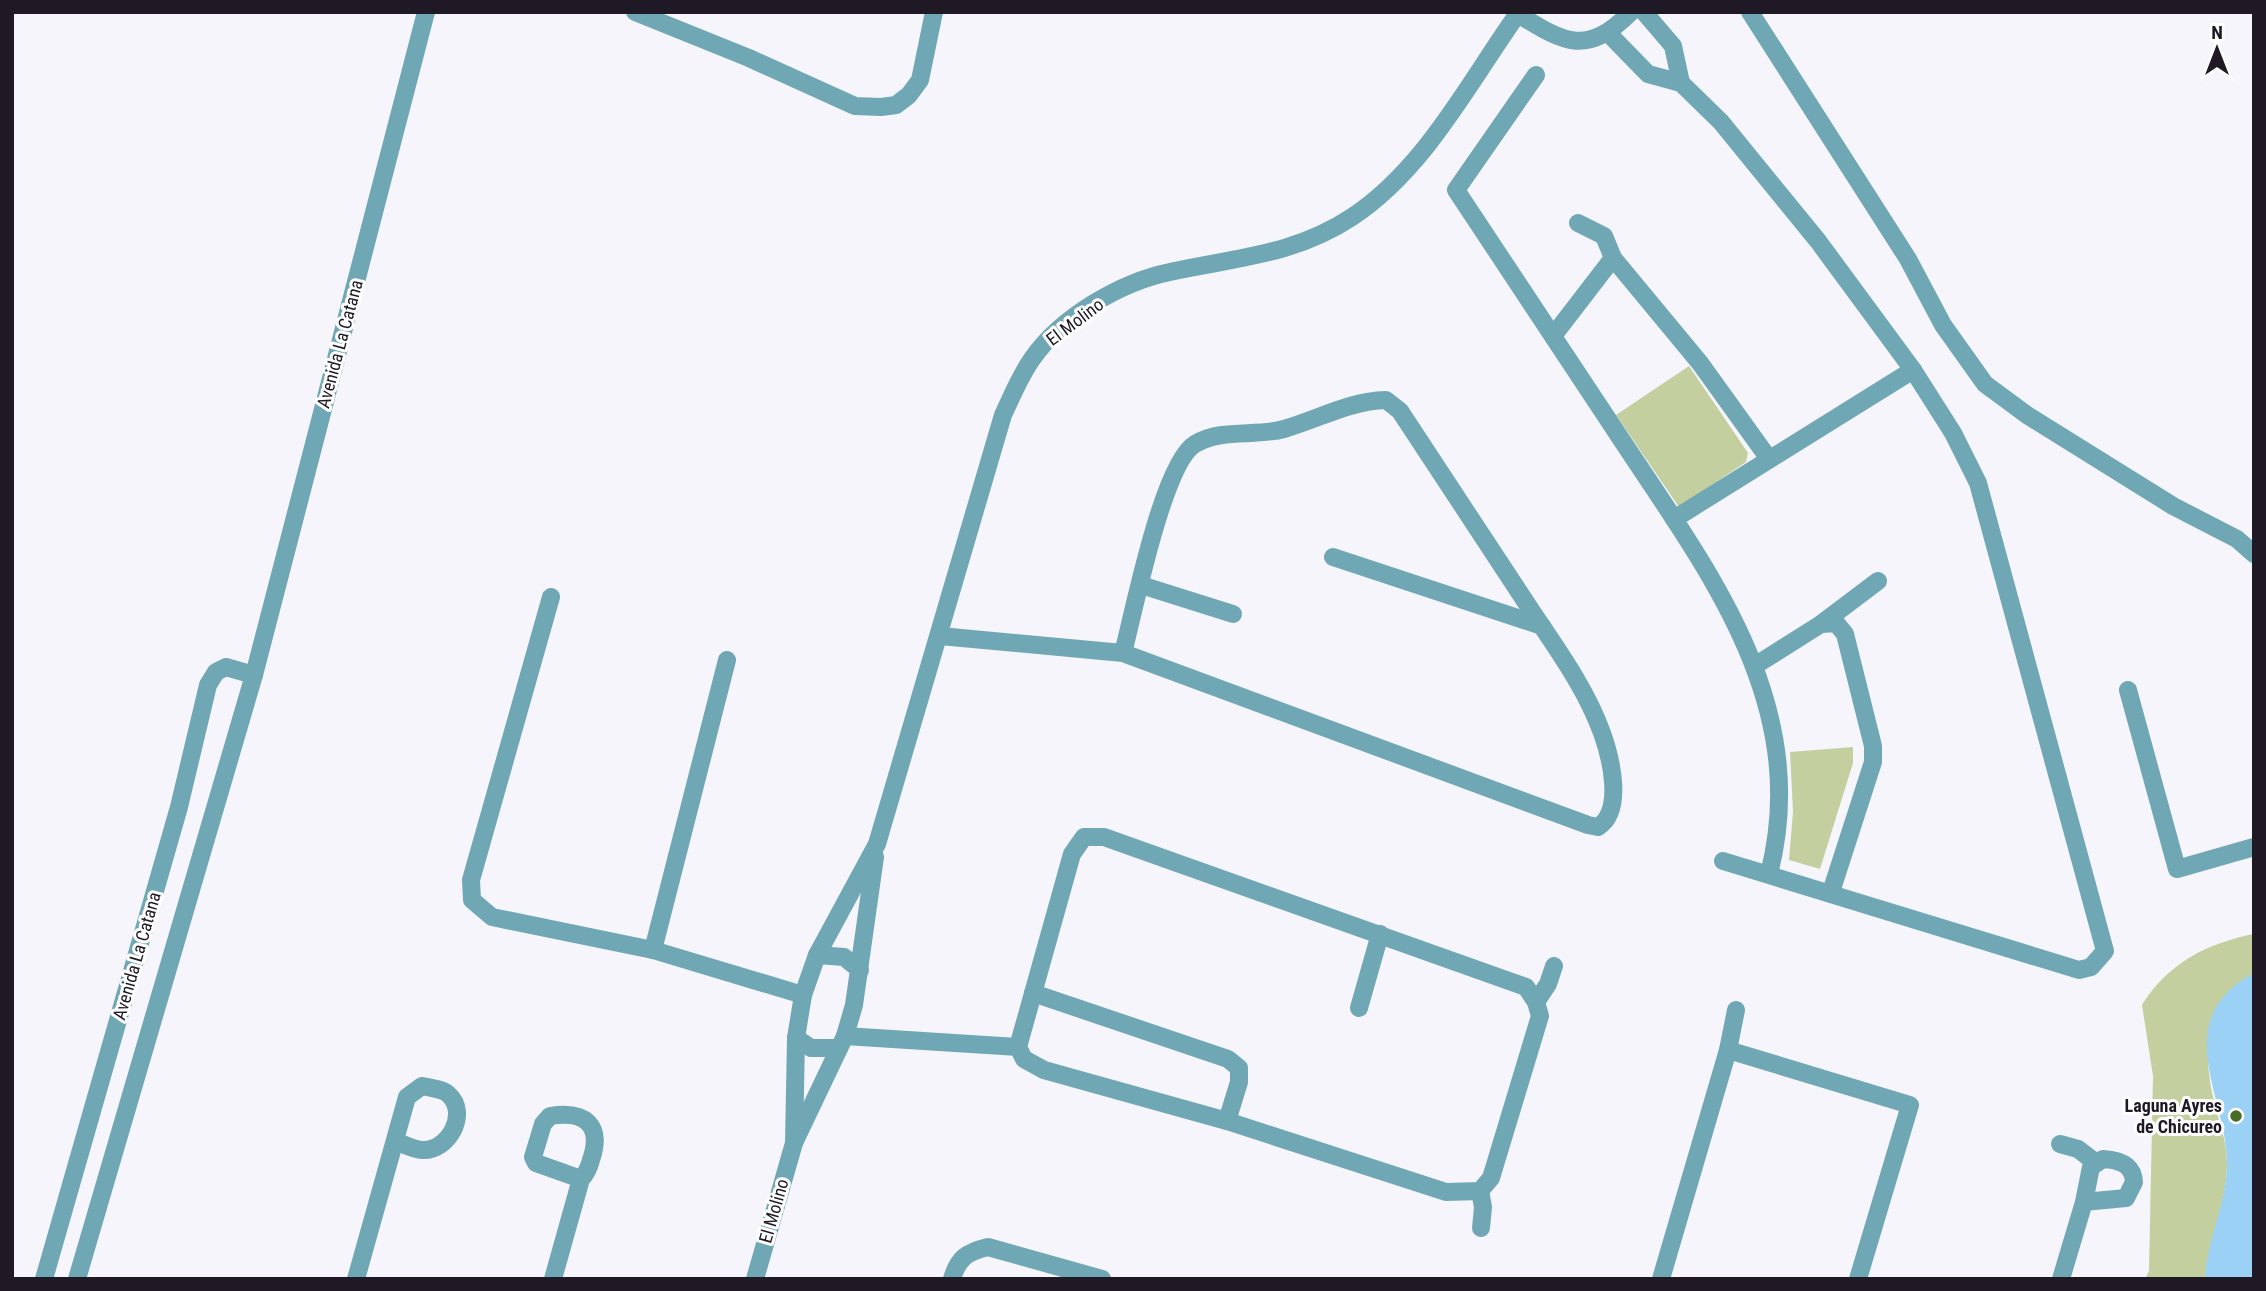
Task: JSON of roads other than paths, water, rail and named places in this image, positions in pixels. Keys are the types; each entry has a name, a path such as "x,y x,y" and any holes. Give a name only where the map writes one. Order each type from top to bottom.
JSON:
{"street":[{"name":"Avenida La Catana","path":"77,1279 254,675 426,12"},
{"path":"635,12 749,58 855,106 881,107 896,105 909,95 920,80 934,12"},
{"path":"1518,13 1562,39 1590,41 1609,34 1632,12"},
{"path":"1643,12 1674,46 1681,83"},
{"path":"1750,12 1908,259 1943,325 1985,384 2027,415 2172,506 2237,539 2254,554"},
{"name":"El Molino","path":"755,1279 794,1143 842,1042 860,970 877,844 1003,415 1020,378 1044,345 1091,306 1167,272 1268,255 1298,245 1352,217 1384,194 1428,143 1518,13"},
{"path":"1609,34 1648,74 1681,83 1721,122 1913,370 1953,433 1978,483 2105,951 2091,967 2079,970 1723,861"},
{"path":"1536,75 1456,190 1720,589 1756,666 1769,710 1775,752 1778,802 1774,855 1769,874"},
{"path":"1578,223 1604,236 1614,258 1700,363 1769,459"},
{"path":"1553,336 1614,258"},
{"path":"1674,519 1913,370"},
{"path":"940,636 1123,653 1598,827 1606,822 1613,800 1603,734 1575,677 1400,411 1386,400 1368,400 1283,429 1215,436 1185,451 1169,480 1123,653"},
{"path":"1333,557 1542,626"},
{"path":"1756,666 1821,624 1878,581"},
{"path":"1141,585 1233,614"},
{"path":"551,597 471,880 472,900 492,917 653,950 803,995"},
{"path":"1821,624 1836,623 1845,634 1873,746 1872,762 1831,892"},
{"path":"653,950 727,660"},
{"name":"Avenida La Catana","path":"44,1279 179,807 208,685 216,672 226,667 254,675"},
{"path":"2128,690 2177,869 2254,847"},
{"path":"1084,837 1104,837 1526,987 1536,1002 1540,1016 1491,1178 1480,1191 1446,1192 1227,1121 1044,1070 1024,1059 1018,1047 1033,993 1072,854 1084,837"},
{"name":"El Molino","path":"794,1143 796,1038 803,995 817,955 877,844"},
{"path":"1359,1008 1380,934"},
{"path":"817,955 844,957 860,970"},
{"path":"1536,1002 1548,984 1554,965"},
{"path":"1033,993 1228,1059 1239,1068 1239,1082 1227,1121"},
{"path":"1661,1279 1728,1050 1736,1010"},
{"path":"796,1038 811,1048 842,1042 1018,1047"},
{"path":"1728,1050 1910,1105 1858,1279"},
{"path":"356,1279 395,1141"},
{"path":"2060,1144 2078,1149 2095,1162"},
{"path":"2061,1279 2084,1202 2089,1172 2095,1162 2104,1158 2126,1165 2134,1176 2133,1189 2120,1201 2084,1202"},
{"path":"553,1279 581,1180"},
{"path":"1480,1191 1483,1207 1481,1228"},
{"path":"952,1279 957,1263 970,1252 988,1247 1102,1279"}],"water":[{"name":"Laguna Ayres de Chicureo","path":"2254,973 2254,1279 2205,1279 2209,1250 2224,1192 2227,1163 2225,1138 2208,1061 2207,1036 2213,1013 2228,992"}],"place":[{"name":"Laguna Ayres de Chicureo","path":"2236,1116"}]}
